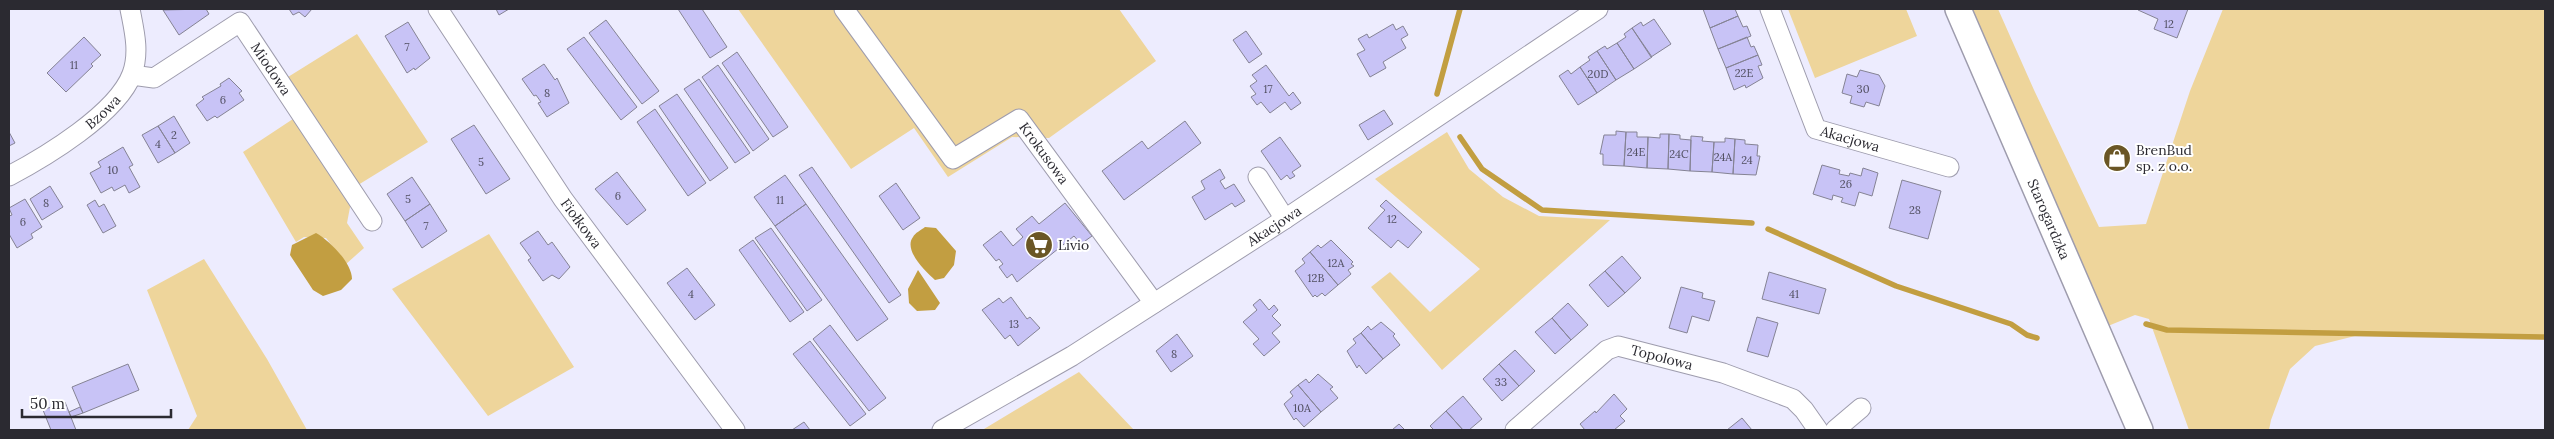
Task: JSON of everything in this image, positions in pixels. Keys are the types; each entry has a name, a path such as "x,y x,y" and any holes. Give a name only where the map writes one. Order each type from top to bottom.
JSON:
{"main road":[{"name":"Starogardzka","path":"1958,9 2140,430"}],"street":[{"name":"Bzowa","path":"9,176 50,154 81,131 108,106 132,75 136,56 135,34 130,9"},
{"name":"Fiołkowa","path":"438,9 563,199 735,430"},
{"name":"Krokusowa","path":"844,9 953,159 1019,119 1154,303"},
{"name":"Akacjowa","path":"950,428 1072,356 1285,219 1598,9"},
{"name":"Akacjowa","path":"1770,9 1816,129 1949,167"},
{"name":"Miodowa","path":"132,75 154,78 240,22 372,221"},
{"path":"1258,178 1285,219"},
{"name":"Topolowa","path":"1515,430 1607,350 1618,346 1723,373 1793,399 1804,410 1818,430"},
{"path":"1835,430 1861,408"}],"shaded area":[{"path":"738,9 1119,9 1156,61 1049,138 1012,137 948,177 914,128 851,169"},
{"path":"1788,9 1906,9 1917,36 1815,78"},
{"path":"1971,9 1998,9 2099,227 2146,224 2190,91 2223,9 2545,9 2545,339 2371,332 2315,346 2290,369 2269,430 2189,430 2149,319 2135,315 2108,326"},
{"path":"357,34 428,142 358,185 288,77"},
{"path":"296,117 351,202 347,223 364,248 346,264 326,238 304,237 296,242 243,152"},
{"path":"1447,132 1469,169 1503,197 1539,216 1610,220 1442,370 1371,287 1390,272 1430,312 1480,269 1375,179"},
{"path":"925,227 936,228 956,251 954,265 944,278 935,280 921,266 913,254 911,242 913,237"},
{"path":"316,233 328,241 339,253 348,266 352,279 341,290 323,296 313,290 290,255 292,245"},
{"path":"489,234 574,367 488,416 392,289"},
{"path":"204,259 267,359 307,430 188,430 197,416 147,290"},
{"path":"918,270 940,303 935,310 917,311 909,303 908,289"},
{"path":"1079,372 1134,430 983,430 984,429"}],"building":[{"path":"206,9 209,14 179,35 163,10"},
{"path":"289,9 312,9 305,17 299,12 293,15"},
{"path":"496,9 509,9 499,15"},
{"path":"678,9 702,9 727,47 710,58"},
{"path":"1703,9 1735,9 1738,16 1710,28"},
{"path":"2139,9 2188,9 2177,38 2154,29 2158,19"},
{"path":"1738,16 1743,27 1747,26 1751,36 1718,49 1710,28"},
{"path":"1654,19 1671,44 1651,57 1632,28 1641,22 1643,26"},
{"path":"606,20 659,91 642,104 589,33"},
{"path":"408,22 430,58 415,70 414,68 407,73 385,36"},
{"path":"1393,24 1396,30 1403,26 1408,35 1401,39 1406,48 1383,62 1386,68 1370,77 1357,54 1365,50 1358,39 1367,34 1369,38"},
{"path":"1632,28 1652,57 1634,69 1617,43 1626,37 1624,34"},
{"path":"1246,31 1262,54 1249,63 1233,40"},
{"path":"84,37 101,55 91,64 93,66 66,92 47,73"},
{"path":"584,37 637,107 621,120 567,49"},
{"path":"1747,37 1751,47 1754,46 1758,55 1726,68 1718,49"},
{"path":"1617,43 1634,69 1616,80 1597,51 1605,46 1607,49"},
{"path":"1597,51 1616,80 1597,93 1580,67 1590,60 1588,57"},
{"path":"737,52 788,127 773,137 722,63"},
{"path":"1758,55 1762,65 1758,66 1763,78 1746,88 1745,85 1734,90 1726,68"},
{"path":"544,64 555,80 557,78 569,103 547,117 538,103 541,102 536,95 534,96 522,79"},
{"path":"718,65 769,139 753,151 702,77"},
{"path":"1266,65 1289,96 1293,92 1301,103 1291,110 1285,102 1270,113 1261,102 1257,105 1251,97 1256,94 1250,86 1257,81 1252,75"},
{"path":"1580,67 1597,93 1578,105 1559,76 1568,70 1571,74"},
{"path":"1860,70 1879,75 1885,86 1879,106 1866,102 1864,107 1850,103 1852,96 1842,93 1847,74 1857,77"},
{"path":"229,78 242,91 239,93 244,100 217,118 215,116 207,121 196,105 204,99 202,97 221,86 220,84"},
{"path":"699,79 750,153 735,163 684,89"},
{"path":"677,94 728,168 710,181 659,106"},
{"path":"655,109 706,183 688,196 637,122"},
{"path":"1384,110 1393,124 1368,140 1359,125"},
{"path":"174,116 190,143 175,153 158,126"},
{"path":"1185,121 1201,143 1124,200 1102,171 1142,141 1148,149"},
{"path":"474,125 510,179 486,194 451,139"},
{"path":"158,126 175,153 158,163 142,135"},
{"path":"1616,131 1626,132 1624,166 1603,165 1603,154 1600,154 1604,135 1616,135"},
{"path":"9,132 15,143 9,146"},
{"path":"1626,132 1637,132 1637,137 1648,137 1647,168 1624,166"},
{"path":"1660,134 1669,134 1668,169 1647,168 1648,137 1660,138"},
{"path":"1669,134 1680,135 1680,139 1691,140 1690,171 1668,169"},
{"path":"1691,136 1703,137 1702,141 1714,142 1712,172 1690,171"},
{"path":"1280,137 1301,166 1292,172 1295,176 1290,179 1287,175 1281,180 1261,151"},
{"path":"1725,138 1735,139 1733,174 1712,172 1714,142 1725,142"},
{"path":"1735,139 1745,140 1745,144 1758,145 1757,156 1760,156 1756,175 1733,174"},
{"path":"123,147 133,165 129,167 140,187 129,193 125,185 114,191 112,187 101,193 90,173 101,167 98,162"},
{"path":"1822,165 1840,170 1839,174 1849,176 1850,173 1861,176 1863,168 1878,173 1872,196 1859,192 1855,206 1841,202 1843,198 1833,195 1832,200 1813,194"},
{"path":"812,167 901,295 889,303 799,175"},
{"path":"1220,169 1225,178 1220,181 1225,189 1234,184 1245,201 1235,207 1232,203 1205,220 1192,197 1205,189 1201,181"},
{"path":"617,172 646,210 627,225 595,189"},
{"path":"785,175 806,204 775,226 754,197"},
{"path":"412,177 430,204 405,221 387,194"},
{"path":"1902,180 1941,191 1928,239 1889,228"},
{"path":"896,183 920,218 903,230 879,196"},
{"path":"50,186 63,207 42,220 30,199"},
{"path":"25,199 42,227 31,234 33,238 17,248 9,234 9,216 12,215 9,208"},
{"path":"95,200 99,207 104,204 116,226 103,233 87,205"},
{"path":"1386,200 1422,232 1408,248 1398,240 1391,248 1368,228 1385,210 1380,206"},
{"path":"1065,203 1092,236 1081,244 1074,236 1017,282 1012,274 1007,278 999,267 1003,264 999,259 996,261 983,245 1001,231 1013,246 1023,237 1016,229 1032,216 1039,224"},
{"path":"430,204 447,231 422,248 405,221"},
{"path":"806,204 888,319 857,341 775,226"},
{"path":"771,228 822,300 807,311 755,238"},
{"path":"538,231 548,245 552,242 570,267 559,279 552,275 543,281 528,260 531,258 520,243"},
{"path":"753,240 804,312 790,322 739,250"},
{"path":"1331,240 1353,262 1351,264 1354,266 1348,270 1351,274 1338,285 1310,252 1318,245 1321,248"},
{"path":"1310,252 1338,285 1325,296 1322,293 1317,297 1315,295 1313,297 1295,271 1305,263 1302,259"},
{"path":"1622,256 1641,278 1625,293 1605,271"},
{"path":"687,268 715,305 695,320 667,283"},
{"path":"1605,271 1625,293 1608,307 1589,285"},
{"path":"1769,272 1826,289 1819,314 1762,299"},
{"path":"1681,287 1703,293 1702,298 1715,301 1709,321 1692,316 1687,333 1669,328"},
{"path":"1011,297 1027,319 1030,317 1040,328 1018,346 1010,335 1005,339 982,310 999,298 1003,303"},
{"path":"1260,299 1269,310 1274,305 1278,310 1272,316 1281,325 1272,333 1280,342 1264,356 1253,344 1259,339 1243,322 1257,310 1253,305"},
{"path":"1568,303 1588,325 1571,340 1552,318"},
{"path":"1757,317 1778,323 1768,357 1747,351"},
{"path":"1552,318 1571,340 1555,354 1535,332"},
{"path":"1381,322 1395,334 1393,336 1400,345 1383,359 1361,333 1368,326 1371,330"},
{"path":"830,325 886,398 869,411 813,339"},
{"path":"1361,333 1383,359 1366,374 1359,365 1357,368 1347,351 1356,343 1353,339"},
{"path":"1177,334 1193,356 1171,372 1156,351"},
{"path":"810,341 866,414 850,426 793,354"},
{"path":"1515,350 1535,371 1519,386 1499,364"},
{"path":"128,364 139,390 83,413 72,387"},
{"path":"1499,364 1519,386 1502,401 1483,379"},
{"path":"1318,374 1333,387 1330,389 1338,398 1321,412 1298,385 1306,379 1309,383"},
{"path":"1298,385 1321,412 1304,427 1296,418 1294,420 1284,404 1293,396 1290,392"},
{"path":"1614,394 1627,409 1620,416 1625,421 1614,430 1585,430 1580,424 1595,411 1596,413"},
{"path":"1463,396 1482,419 1469,430 1463,430 1446,411"},
{"path":"65,402 76,430 51,430 43,410"},
{"path":"80,407 83,413 71,417 69,412"},
{"path":"1446,411 1463,430 1434,430 1430,426"},
{"path":"1742,418 1752,430 1727,430"},
{"path":"804,422 810,430 792,430"},
{"path":"1399,424 1405,430 1392,430"}],"waterway":[{"path":"1437,94 1460,9"},
{"path":"1460,137 1482,169 1542,210 1752,223"},
{"path":"1768,229 1896,286 2011,324 2027,335 2037,338"},
{"path":"2146,324 2167,330 2545,337"}],"place":[{"name":"BrenBud sp. z o.o.","path":"2117,158"},
{"name":"Livio","path":"1039,245"}]}
